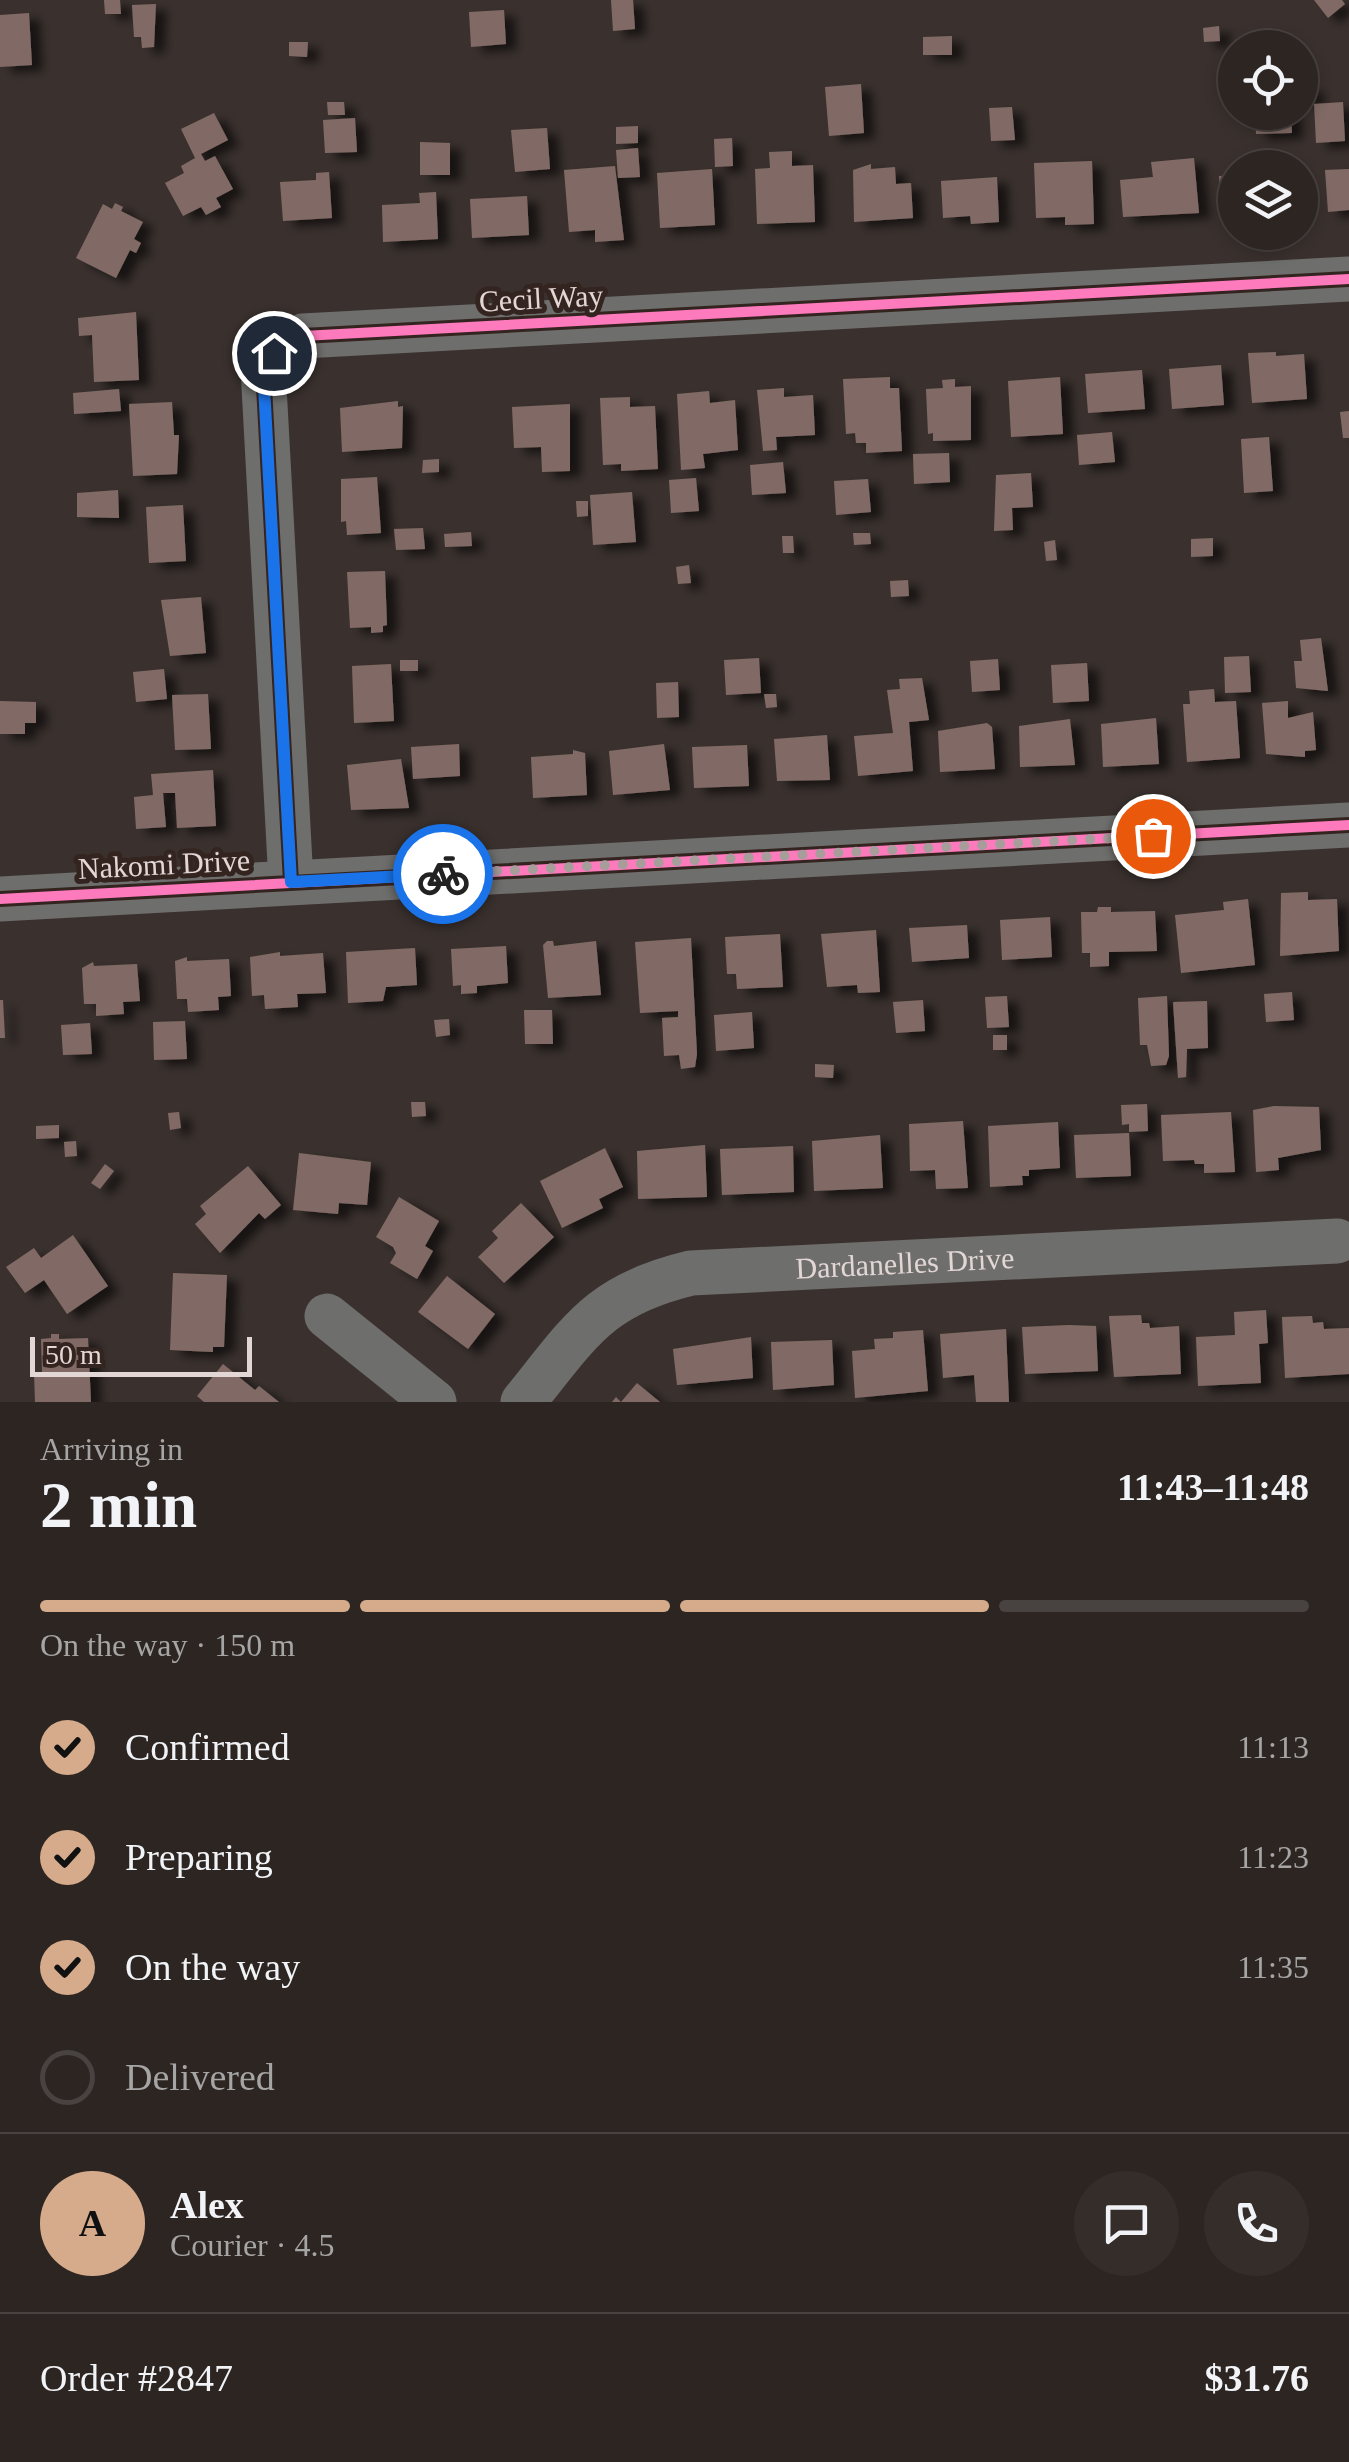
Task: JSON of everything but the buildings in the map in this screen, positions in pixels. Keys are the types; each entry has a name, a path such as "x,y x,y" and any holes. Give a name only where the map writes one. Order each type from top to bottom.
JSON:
{"street":[{"name":"Cecil Way","path":"291,882 263,368 283,344 304,336 1349,280"},
{"name":"Nakomi Drive","path":"0,899 1349,825"},
{"name":"Dardanelles Drive","path":"523,1402 589,1321 616,1298 646,1284 691,1273 1337,1241"},
{"path":"327,1316 434,1402"}],"cycle path":[{"path":"291,882 263,368 283,345 303,336 1349,279"},
{"path":"0,899 1349,825"}],"way so far":[{"path":"443,874 1153,836"}],"route":[{"path":"274,353 263,368 291,882 443,874"}]}
